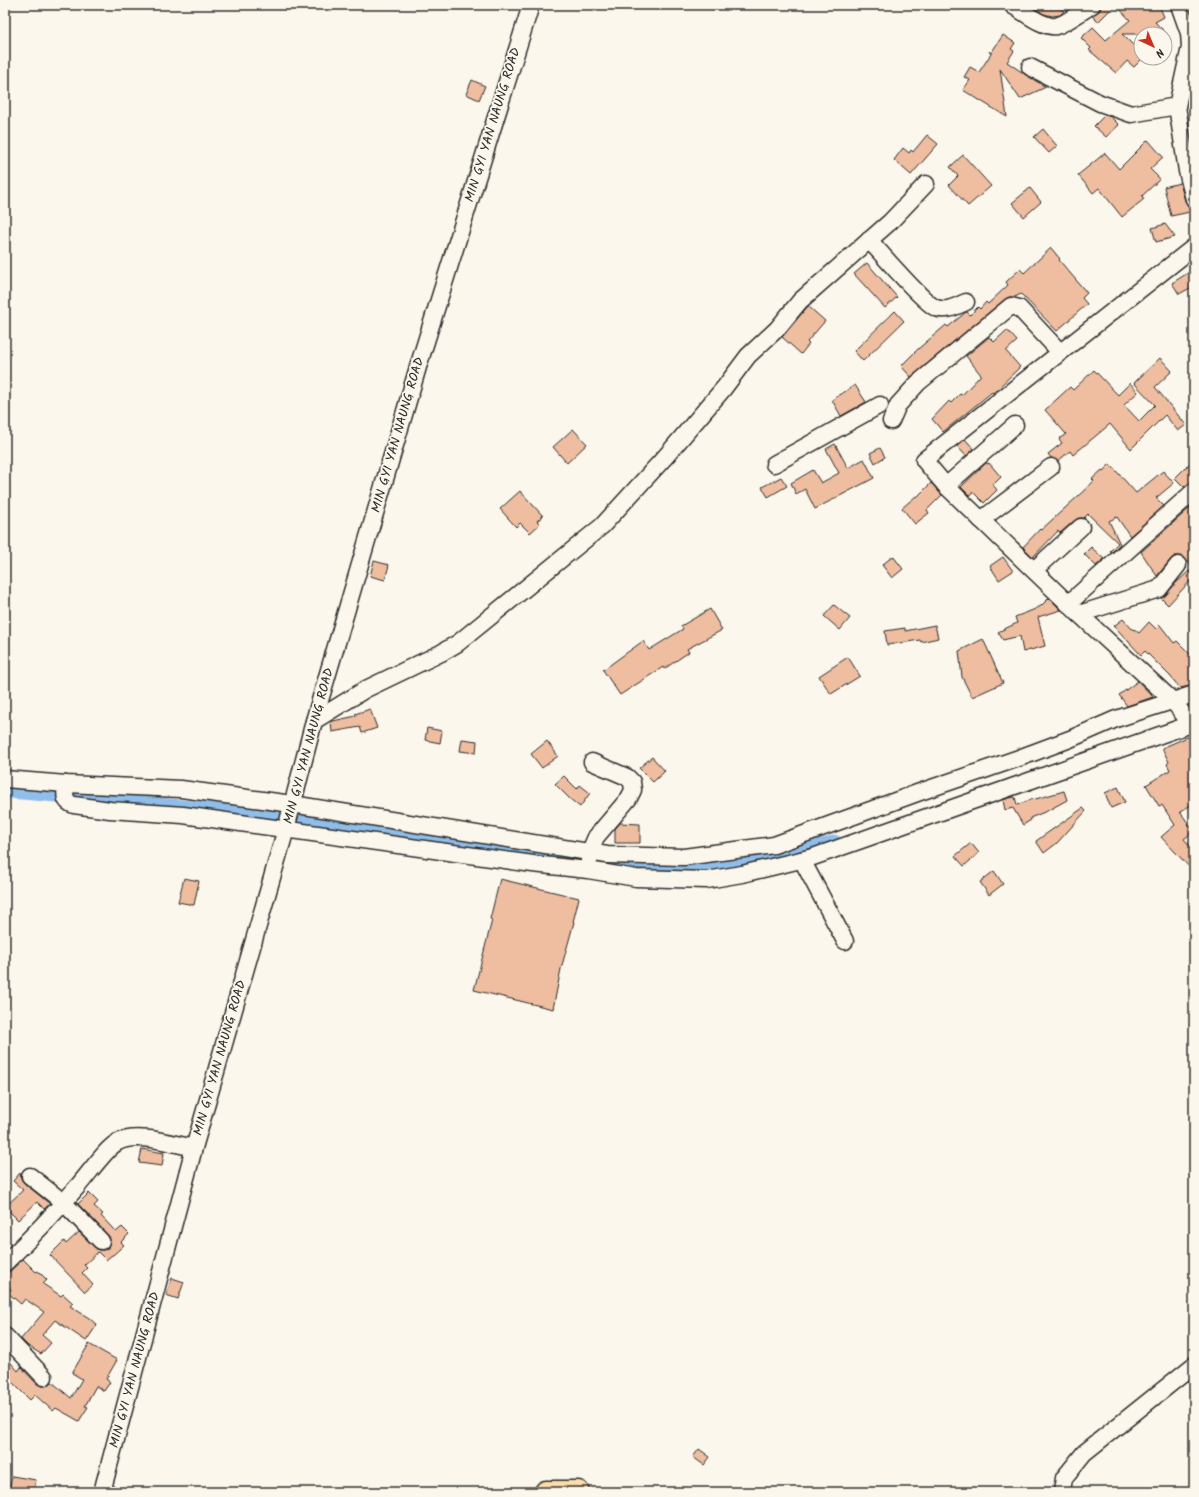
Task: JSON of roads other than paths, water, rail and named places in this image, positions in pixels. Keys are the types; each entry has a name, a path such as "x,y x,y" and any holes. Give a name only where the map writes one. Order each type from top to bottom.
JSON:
{"highway":[{"path":"546,1492 578,1492"}],"street":[{"name":"MIN GYI YAN NAUNG ROAD","path":"102,1492 194,1148 289,817 314,721 418,367 531,5"},
{"path":"1013,6 1042,24 1056,26 1092,5"},
{"path":"1179,5 1189,33 1190,69 1177,106 1187,171 1194,199"},
{"path":"1030,67 1100,103 1130,114 1177,106"},
{"path":"314,721 366,689 441,653 458,643 602,526 666,456 724,388 748,356 777,329 800,301 890,222 926,184"},
{"path":"869,240 923,298 935,308 947,310 966,302"},
{"path":"65,790 69,804 88,807 110,810 183,814 289,817 589,860 636,878 707,880 742,874 802,860 828,852 1193,725 1185,718 1173,701 1074,609 946,486 924,460 1194,247"},
{"path":"891,421 898,405 918,383 1011,306 1019,308 1060,352"},
{"path":"774,464 880,405"},
{"path":"946,486 1015,425"},
{"path":"981,520 1051,467"},
{"path":"1074,609 1194,491"},
{"path":"1034,570 1081,527"},
{"path":"1074,609 1159,589 1178,564"},
{"path":"5,779 65,790 181,789 289,817 533,864 589,860 607,855 684,857 774,845 913,794 1019,758 1070,739 1116,719 1194,694"},
{"path":"589,860 596,837 629,798 633,790 632,782 627,776 592,762"},
{"path":"802,860 844,940"},
{"path":"5,1263 76,1188 105,1154 118,1142 131,1138 158,1140 194,1148"},
{"path":"30,1176 63,1202 101,1241"},
{"path":"5,1336 44,1377"},
{"path":"1062,1492 1064,1478 1084,1453 1194,1365"}],"waterway":[{"path":"5,791 267,814 604,865 688,868 728,866 767,859 835,842"}]}
